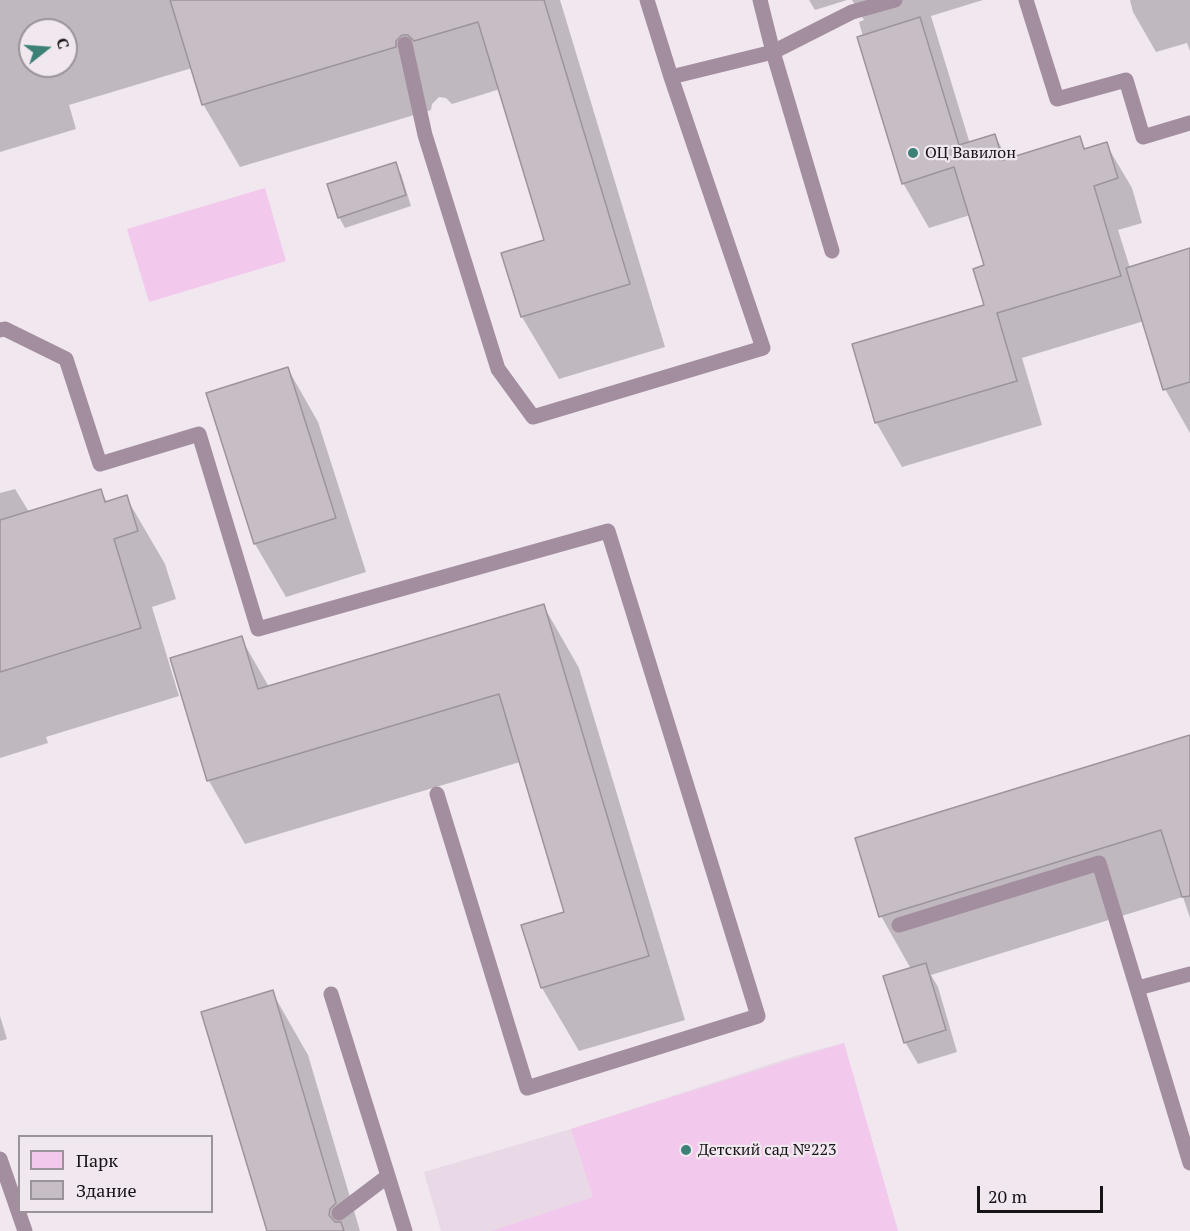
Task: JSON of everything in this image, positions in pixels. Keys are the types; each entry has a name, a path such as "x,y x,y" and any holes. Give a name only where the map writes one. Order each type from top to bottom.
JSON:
{"lane":[{"path":"405,44 425,135 498,369 533,417 763,348 647,0"},
{"path":"760,0 773,52 832,251"},
{"path":"671,76 773,52 852,12 894,0"},
{"path":"1026,0 1057,99 1126,80 1143,137 1190,123"},
{"path":"0,330 5,329 66,358 100,464 199,434 258,629 608,531 758,1016 527,1088 437,794"},
{"path":"899,926 1099,863 1190,1163"},
{"path":"1138,988 1190,974"},
{"path":"331,994 405,1231"},
{"path":"0,1159 18,1211"},
{"path":"339,1213 388,1176"},
{"path":"19,1213 25,1231"}],"shaded area":[{"name":"Детский сад №223","path":"844,1043 898,1231 441,1231 424,1172 571,1129 798,1055"}],"green space":[{"path":"265,188 286,261 149,302 127,229"},
{"name":"Детский сад №223","path":"844,1043 898,1231 492,1231 593,1197 571,1129"}],"building":[{"path":"170,0 544,0 630,284 521,317 501,253 544,240 478,22 414,41 408,35 402,35 396,41 396,47 202,105"},
{"path":"920,17 959,145 995,134 1003,160 1080,136 1084,149 1107,142 1118,178 1094,186 1121,276 997,313 1017,381 875,423 852,344 984,305 973,269 984,265 954,167 902,184 857,37"},
{"path":"396,162 406,195 338,218 327,184"},
{"path":"1190,248 1190,382 1163,390 1126,268"},
{"path":"288,367 336,518 254,544 206,393"},
{"path":"101,489 105,502 127,495 138,531 114,539 141,628 0,672 0,520"},
{"path":"544,604 649,956 541,988 521,925 564,912 499,694 207,781 170,658 242,636 258,689"},
{"path":"1190,735 1190,896 1182,897 1161,830 879,917 855,838"},
{"path":"926,963 946,1030 904,1043 883,976"},
{"path":"273,990 336,1203 330,1209 329,1215 335,1222 341,1222 344,1231 267,1231 201,1012"}],"place":[{"name":"ОЦ Вавилон","path":"913,153"},
{"name":"Детский сад №223","path":"686,1150"}]}
